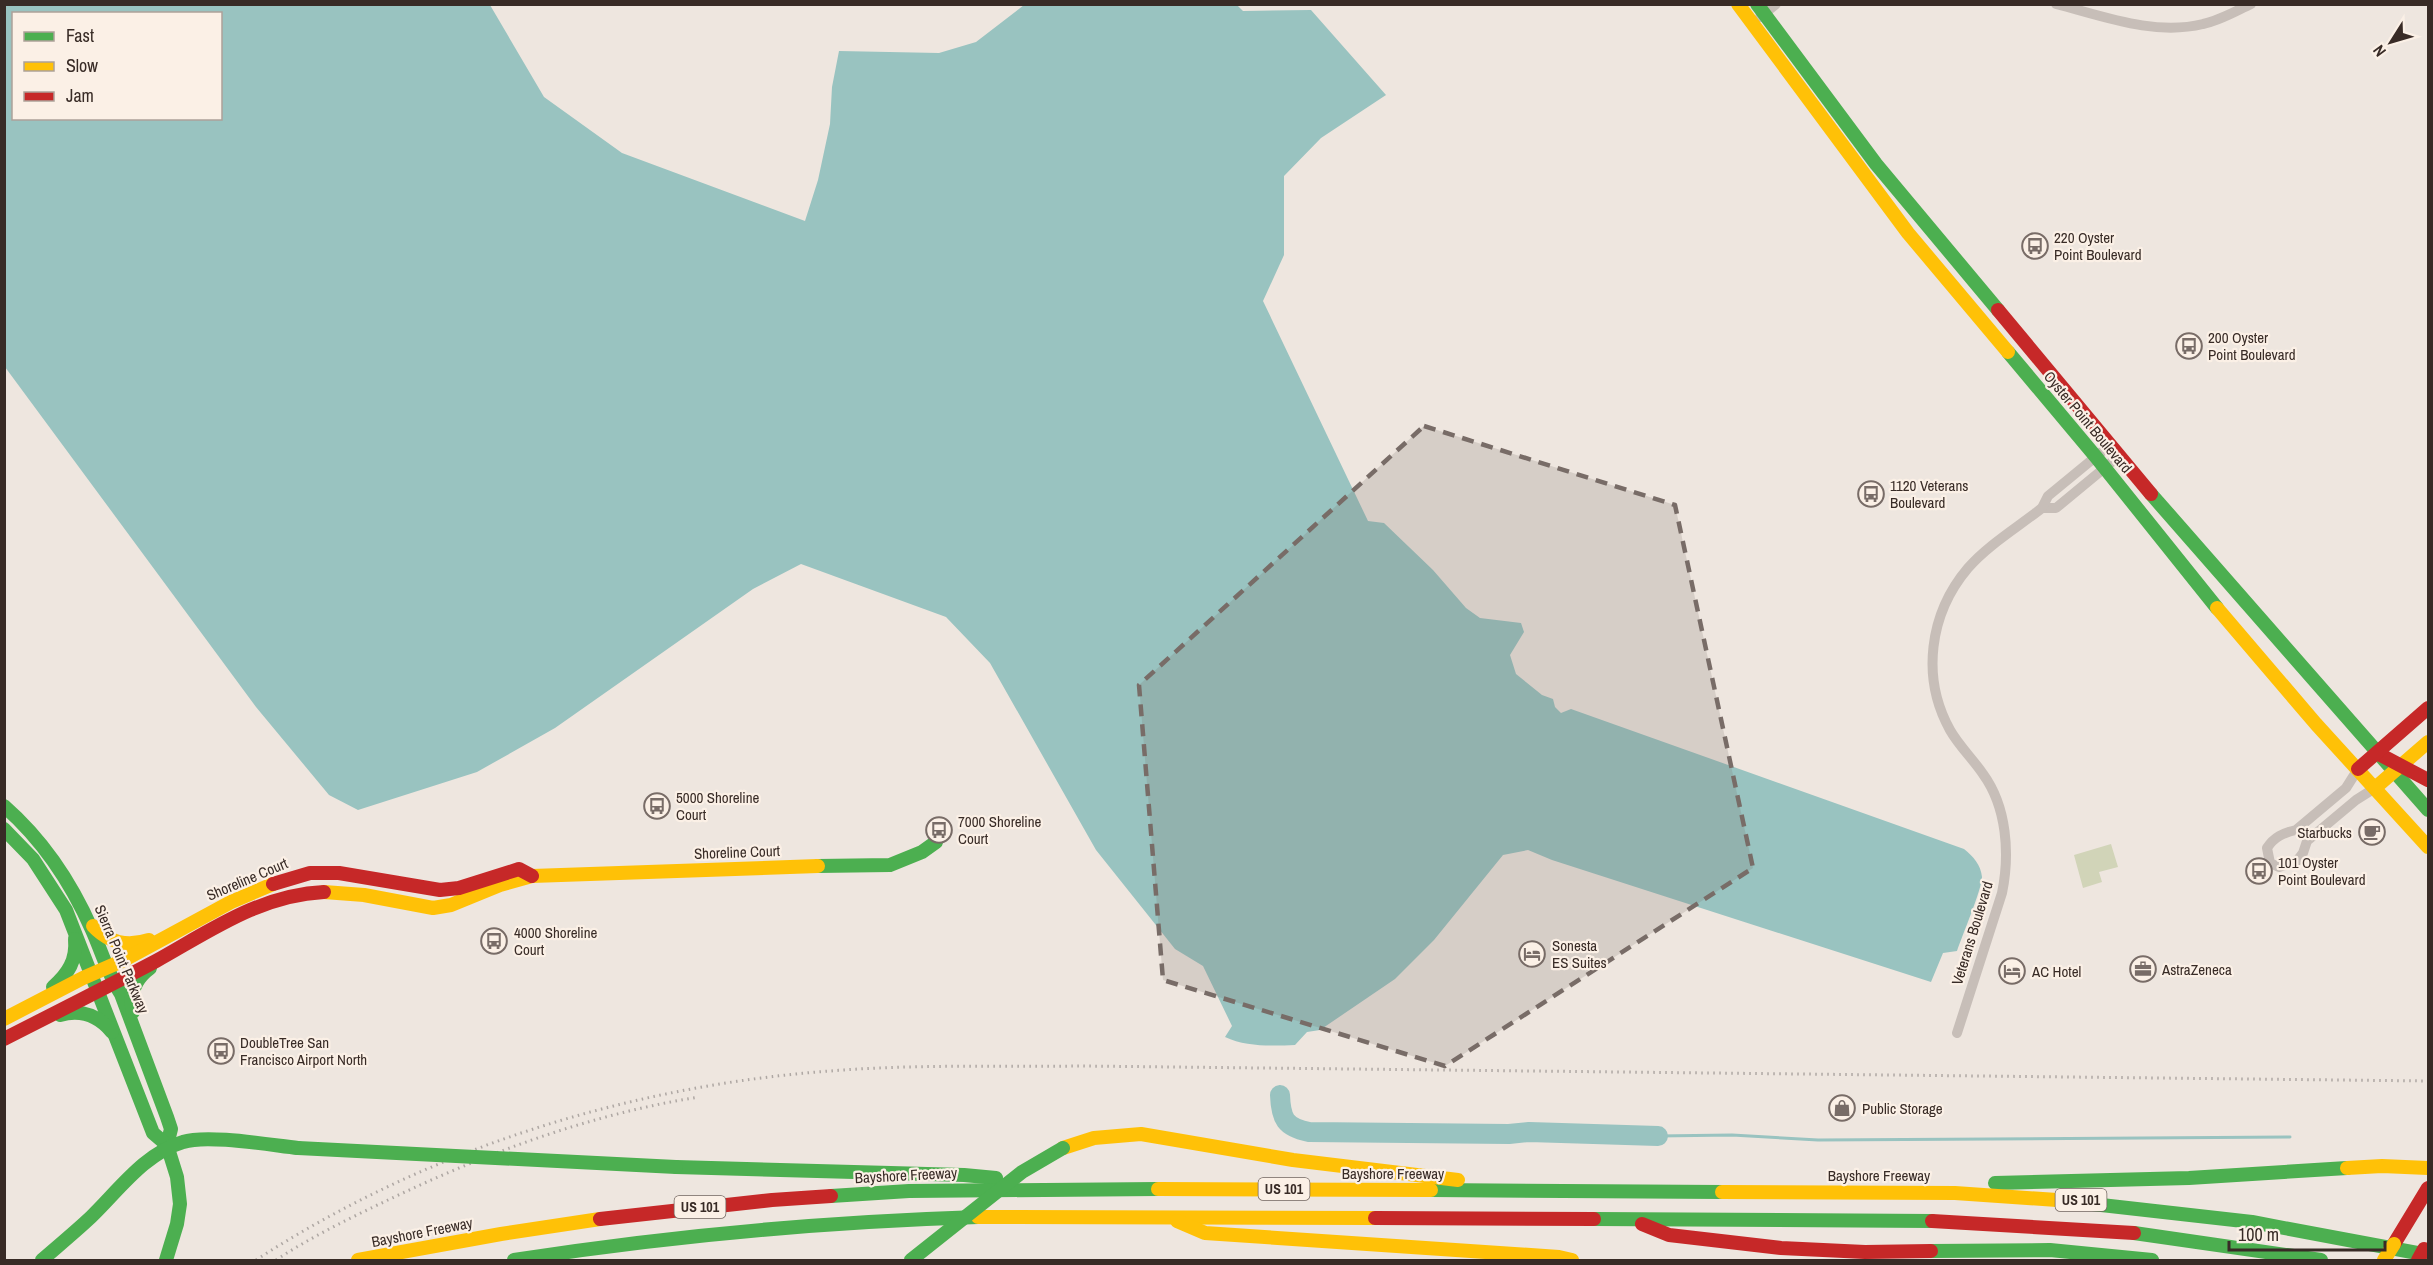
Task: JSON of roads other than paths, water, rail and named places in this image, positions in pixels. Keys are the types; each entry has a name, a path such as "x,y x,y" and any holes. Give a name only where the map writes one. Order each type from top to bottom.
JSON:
{"main road":[{"name":"Oyster Point Boulevard","path":"1739,5 1890,211 2101,463 2239,636 2428,847"},
{"name":"Oyster Point Boulevard","path":"1760,9 1876,164 2115,450 2377,753"},
{"path":"2358,769 2428,708"},
{"path":"2375,788 2428,742"},
{"path":"2377,753 2397,769 2428,810"},
{"path":"2397,769 2420,774 2428,780"},
{"name":"Sierra Point Parkway","path":"4,806 33,830 76,893 113,982 120,992 171,1129 168,1147 177,1177 180,1204 174,1239 166,1260"},
{"name":"Sierra Point Parkway","path":"4,830 33,859 66,910 153,1133 168,1147"},
{"name":"Shoreline Court","path":"21,1031 259,906 291,895 319,891 344,892 442,908 501,885 532,876 890,865 922,852 936,842"},
{"name":"Shoreline Court","path":"29,1005 108,968 260,889 310,873 355,875 440,890 459,888 495,874 519,869 532,876"},
{"path":"4,1019 29,1005 68,975 76,945 66,910"},
{"path":"87,918 106,939 119,944 140,944 172,933"},
{"path":"147,1064 147,1055 131,1005 132,993 136,981 142,974 170,953"},
{"path":"4,1039 66,1012 80,1011 93,1015 106,1024 118,1041"},
{"path":"911,1260 944,1238 1020,1172 1063,1148 1109,1136 1158,1136 1262,1155 1416,1174 1523,1191"},
{"path":"42,1260 91,1217 133,1173 168,1147 191,1140 298,1148 676,1167 964,1175 1002,1179 1045,1188"},
{"path":"1729,1192 2189,1178 2382,1166 2428,1168"},
{"name":"Bayshore Freeway","path":"358,1260 546,1227 681,1209 863,1194 1045,1188 1955,1192 2096,1201 2186,1211 2320,1231 2428,1255"},
{"path":"2384,1260 2428,1188"},
{"name":"US 101","path":"514,1260 687,1237 834,1224 982,1217 1888,1220 1998,1223 2137,1233 2321,1260"},
{"path":"1169,1217 1205,1233 1559,1257 1572,1260"},
{"path":"1630,1220 1669,1235 1810,1250 1865,1252 2050,1250 2152,1260"},
{"path":"2418,1260 2428,1241"}],"street":[{"path":"1753,23 1760,9 1776,4"},
{"path":"2056,4 2129,23 2156,27 2204,24 2251,4"},
{"name":"Veterans Boulevard","path":"1957,1033 2002,893 2005,872 2004,825 1991,787 1950,730 1940,706 1933,681 1935,633 1947,599 1969,567 2042,508 2048,496 2101,463 2115,450"},
{"path":"2358,769 2346,788 2296,830 2286,832 2271,841 2266,848 2270,863 2278,867 2297,861 2307,841 2356,800 2375,788"},
{"path":"2296,830 2305,835 2307,841"}],"water":[{"path":"1236,4 1243,11 1311,10 1386,95 1321,138 1284,176 1284,255 1263,301 1368,521 1384,523 1433,570 1466,608 1480,618 1521,623 1524,632 1510,655 1516,674 1542,695 1553,699 1555,707 1561,713 1571,709 1964,849 1978,865 1982,877 1981,883 1957,951 1943,953 1931,982 1552,860 1528,850 1503,855 1434,940 1395,979 1320,1030 1307,1032 1295,1045 1259,1045 1233,1040 1225,1037 1232,1026 1203,966 1175,949 1096,850 990,663 946,617 801,564 753,589 555,728 477,772 358,810 329,795 256,707 5,367 5,5 490,5 544,97 622,153 805,221 818,180 830,124 832,87 839,51 939,53 976,42 1024,5"}],"waterway":[{"path":"1280,1095 1286,1121 1294,1127 1309,1132 1509,1134 1529,1132 1658,1136"},
{"path":"1658,1136 1732,1135 1818,1140 2290,1137"}],"railway":[{"path":"256,1260 321,1221 389,1186 459,1156 531,1130 604,1108 679,1091 754,1079 830,1071 925,1067 1083,1066 2428,1081"},
{"path":"276,1260 374,1207 501,1151 619,1114 699,1097"}],"place":[{"name":"220 Oyster Point Boulevard","path":"2035,246"},
{"name":"200 Oyster Point Boulevard","path":"2189,346"},
{"name":"1120 Veterans Boulevard","path":"1871,494"},
{"name":"5000 Shoreline Court","path":"657,806"},
{"name":"7000 Shoreline Court","path":"939,830"},
{"name":"Starbucks","path":"2372,832"},
{"name":"101 Oyster Point Boulevard","path":"2259,871"},
{"name":"4000 Shoreline Court","path":"494,941"},
{"name":"Sonesta ES Suites","path":"1532,954"},
{"name":"AstraZeneca","path":"2143,969"},
{"name":"AC Hotel","path":"2012,971"},
{"name":"DoubleTree San Francisco Airport North","path":"221,1051"},
{"name":"Public Storage","path":"1842,1108"}]}
